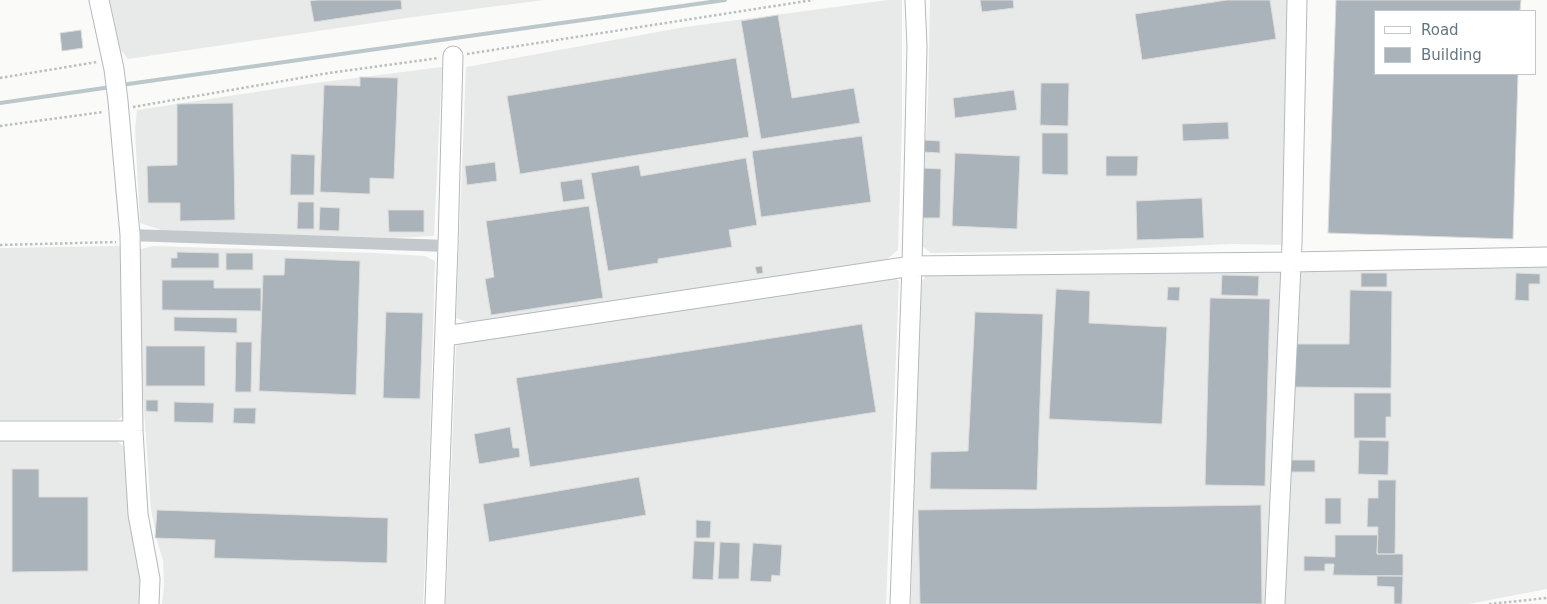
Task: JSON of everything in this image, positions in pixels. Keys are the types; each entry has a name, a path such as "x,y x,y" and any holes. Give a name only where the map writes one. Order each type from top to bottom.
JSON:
{"street":[{"path":"99,0 113,64 119,105 130,239 132,431 138,514 150,579 149,604"},
{"path":"900,604 912,266 917,56 915,0"},
{"path":"1275,604 1291,262 1298,0"},
{"path":"435,604 453,56"},
{"path":"130,239 448,246"},
{"path":"445,336 912,266 1547,257"},
{"path":"0,431 132,431"}],"path":[{"path":"0,126 119,105 814,0"},
{"path":"0,78 113,64"},
{"path":"0,245 130,239"},
{"path":"1489,604 1547,598"}],"shaded area":[{"path":"110,0 544,0 413,17 128,59 120,49"},
{"path":"888,0 902,0 902,124 898,250 886,260 476,325 456,318 466,67 685,27"},
{"path":"930,0 1293,0 1287,245 1231,244 1076,251 931,253 921,245 928,98"},
{"path":"442,67 434,236 393,238 164,231 140,223 135,130 137,110 308,84"},
{"path":"120,246 124,415 118,420 0,420 0,248"},
{"path":"152,246 376,253 425,256 435,261 428,509 423,604 162,604 164,586 163,560 151,510 139,339 139,250"},
{"path":"1547,267 1547,589 1469,604 911,604 920,284 926,276 973,273"},
{"path":"888,274 899,281 886,604 446,604 456,346 465,341"},
{"path":"0,440 116,440 127,449 142,577 141,604 0,604"}],"building":[{"path":"401,0 402,9 314,22 310,1"},
{"path":"980,0 1013,0 1014,8 982,12"},
{"path":"1227,0 1270,0 1276,39 1142,60 1135,14"},
{"path":"1336,0 1521,0 1520,10 1374,10 1374,75 1518,75 1513,239 1328,233"},
{"path":"778,15 792,98 854,88 860,123 761,139 741,21"},
{"path":"81,30 83,48 62,51 60,33"},
{"path":"736,58 749,137 520,174 507,96"},
{"path":"360,77 398,78 394,179 370,178 370,194 320,192 324,85 360,86"},
{"path":"1041,83 1069,83 1068,126 1040,125"},
{"path":"1014,90 1017,110 955,118 953,98"},
{"path":"233,103 235,220 180,221 180,203 148,203 147,166 177,165 177,104"},
{"path":"1228,122 1229,139 1183,141 1182,124"},
{"path":"1042,133 1068,133 1068,175 1042,174"},
{"path":"862,136 871,202 761,217 752,151"},
{"path":"923,140 940,141 940,153 923,152"},
{"path":"955,153 1020,156 1017,229 952,226"},
{"path":"291,154 315,155 314,195 290,195"},
{"path":"1106,156 1138,156 1137,176 1106,176"},
{"path":"746,158 757,225 729,230 732,247 658,259 658,263 608,271 591,173 639,165 641,176"},
{"path":"495,162 497,181 467,185 465,166"},
{"path":"922,168 941,169 940,218 921,218"},
{"path":"582,179 585,199 563,202 560,182"},
{"path":"1202,198 1204,238 1137,240 1136,201"},
{"path":"298,202 314,202 314,229 297,229"},
{"path":"589,206 603,298 491,315 485,279 494,277 486,221"},
{"path":"320,207 340,208 339,231 319,230"},
{"path":"388,210 424,210 424,232 389,232"},
{"path":"177,252 219,253 219,268 171,268 171,258 177,258"},
{"path":"226,253 253,253 253,270 226,270"},
{"path":"285,258 360,261 356,395 259,391 263,275 284,275"},
{"path":"762,266 763,273 757,274 755,267"},
{"path":"1361,273 1387,273 1387,287 1361,287"},
{"path":"1516,273 1540,274 1540,284 1529,284 1529,301 1515,300"},
{"path":"1222,275 1259,276 1258,296 1221,295"},
{"path":"162,280 214,280 214,288 261,288 261,311 162,310"},
{"path":"1168,287 1180,287 1179,301 1167,300"},
{"path":"1056,289 1090,291 1089,323 1167,327 1162,424 1049,419"},
{"path":"1350,290 1392,291 1391,388 1289,387 1290,344 1349,344"},
{"path":"1210,298 1270,299 1265,486 1205,485"},
{"path":"386,312 423,313 420,399 383,398"},
{"path":"975,312 1043,314 1037,490 930,489 931,452 968,451"},
{"path":"174,317 237,318 237,333 174,331"},
{"path":"862,324 876,412 530,467 516,378"},
{"path":"236,342 252,342 251,392 235,392"},
{"path":"146,346 205,346 205,386 146,386"},
{"path":"1354,393 1391,393 1391,417 1386,417 1386,438 1354,438"},
{"path":"146,400 158,400 158,412 146,411"},
{"path":"174,402 214,403 213,423 174,422"},
{"path":"234,408 256,408 255,424 233,423"},
{"path":"510,427 513,448 519,448 520,457 479,464 474,434"},
{"path":"1359,440 1389,441 1388,475 1358,474"},
{"path":"1290,460 1315,460 1315,472 1290,472"},
{"path":"12,469 39,469 39,497 88,497 88,571 12,572"},
{"path":"639,477 646,515 489,542 483,504"},
{"path":"1378,480 1396,480 1395,554 1377,554 1378,527 1367,527 1368,498 1378,498"},
{"path":"1325,498 1341,498 1341,524 1325,524"},
{"path":"1261,505 1262,604 920,604 918,510"},
{"path":"157,510 388,518 387,563 214,558 215,540 155,538"},
{"path":"696,520 711,521 710,538 696,538"},
{"path":"1335,535 1378,535 1377,554 1403,554 1403,576 1333,575 1334,564 1325,564 1325,571 1304,571 1304,556 1335,557"},
{"path":"694,541 715,542 713,580 692,579"},
{"path":"720,542 740,543 739,579 718,579"},
{"path":"753,543 782,545 780,576 772,575 771,582 750,581"},
{"path":"1377,576 1403,576 1402,604 1394,604 1394,587 1377,586"}],"waterway":[{"path":"121,85 725,0"},
{"path":"0,103 111,87"}]}
